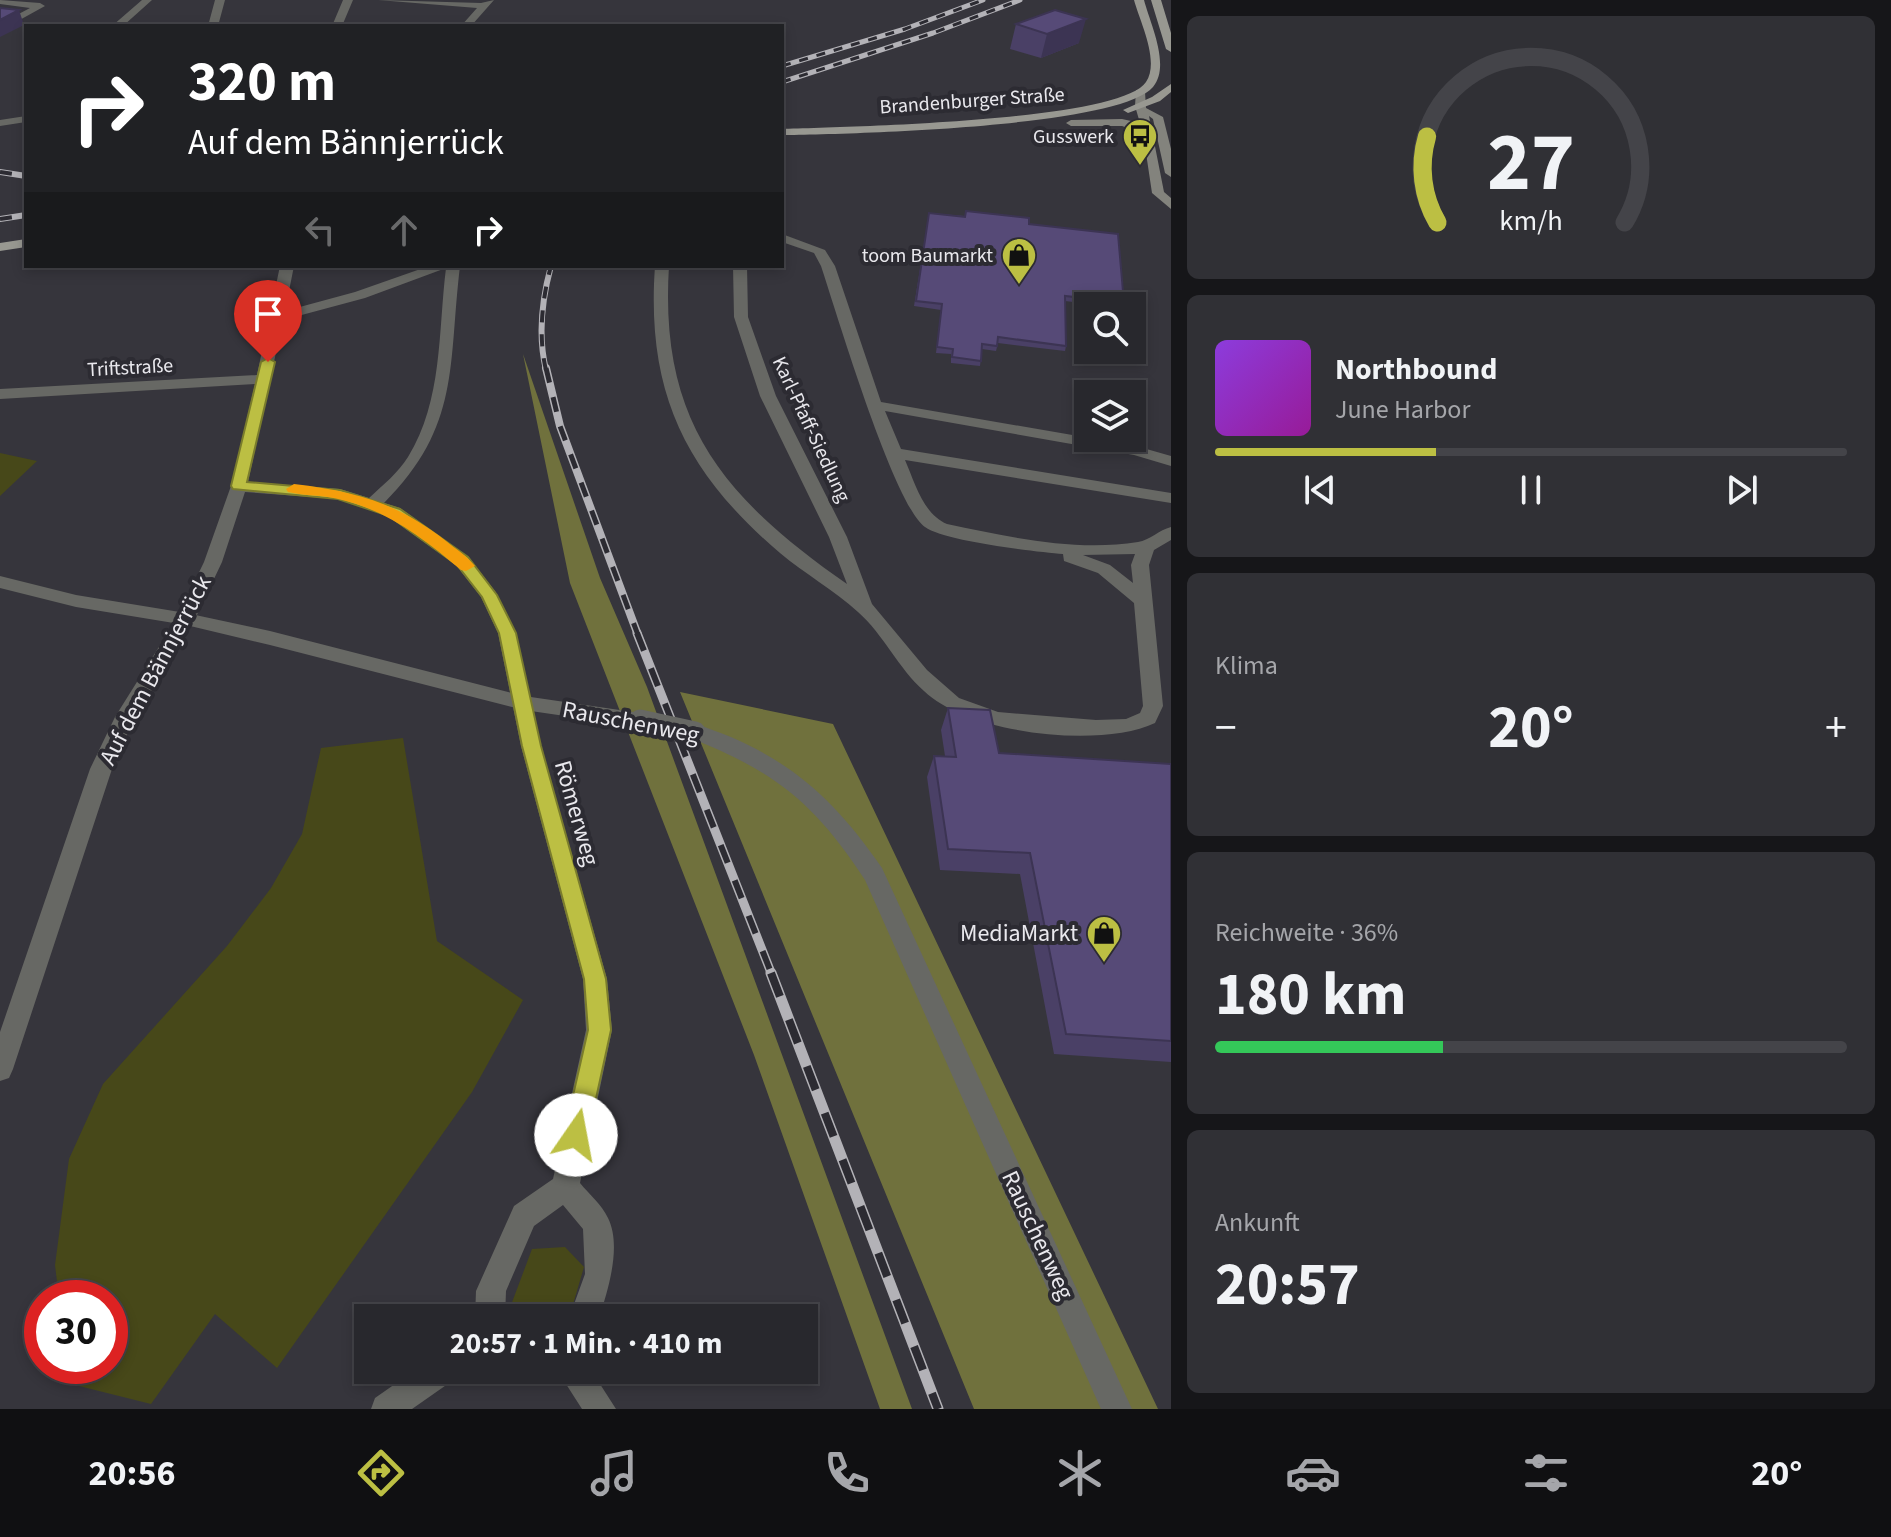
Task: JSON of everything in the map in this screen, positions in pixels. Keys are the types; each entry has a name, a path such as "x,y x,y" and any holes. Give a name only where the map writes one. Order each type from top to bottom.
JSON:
{"main road":[{"path":"1139,0 1157,65 1150,85 1140,92 1140,106 1148,131 1158,193 1171,205"},
{"path":"1156,0 1171,49"},
{"path":"1163,134 1167,91"},
{"name":"Brandenburger Straße","path":"784,132 1003,128 1071,123 1140,106 1167,91"},
{"name":"Brandenburger Straße","path":"845,130 1056,116 1127,100 1140,92"},
{"path":"1127,100 1158,117 1171,173"},
{"path":"1071,123 1097,125 1118,121 1139,125 1148,131"},
{"path":"0,247 24,243"}],"street":[{"path":"119,24 147,0"},
{"path":"214,24 220,0"},
{"path":"338,24 348,0"},
{"path":"383,0 486,3"},
{"path":"0,1 40,6 16,19"},
{"path":"468,24 486,3"},
{"path":"0,123 24,117"},
{"path":"784,239 819,250 828,266 875,405 911,494 929,523 943,529 1055,551 1104,569 1141,599"},
{"name":"Auf dem Bännjerrück","path":"0,1069 101,769 125,717 186,619 213,562 239,486 287,268"},
{"path":"278,317 360,295 435,268"},
{"path":"373,504 413,461 427,437 441,389 453,268"},
{"name":"Karl-Pfaff-Siedlung","path":"662,268 657,299 661,352 677,410 697,453 716,482 787,551 864,607 926,681 942,696 964,709 989,718 1114,727 1128,727 1148,718 1153,706 1140,565 1146,547"},
{"name":"Karl-Pfaff-Siedlung","path":"740,268 741,317 768,396 838,537 864,607"},
{"name":"Triftstraße","path":"0,394 263,379"},
{"path":"875,405 1136,451 1171,461"},
{"path":"894,453 1171,498"},
{"name":"Römerweg","path":"239,486 340,494 394,512 462,561 489,595 507,633 531,746 595,979 599,1030 565,1187"},
{"path":"1055,551 1102,552 1146,547 1171,532"},
{"name":"Rauschenweg","path":"0,582 76,601 186,619 524,703 640,720 695,732 747,752 787,774 817,798 850,837 874,875 1117,1409"},
{"path":"491,1304 491,1291 524,1216 565,1187 597,1224 599,1274 589,1304"},
{"path":"386,1409 421,1384"},
{"path":"582,1384 601,1409"}],"shaded area":[{"path":"523,354 600,578 647,687 912,1409 880,1409 754,1055 570,583"},
{"path":"0,453 37,461 0,496"},
{"path":"680,692 833,724 1158,1409 974,1409"},
{"path":"403,738 437,941 523,1000 472,1092 277,1368 215,1314 151,1404 79,1386 128,1384 128,1280 57,1280 55,1265 69,1159 103,1084 227,946 271,888 302,834 321,748"},
{"path":"565,1247 584,1267 573,1304 511,1304 532,1249"}],"building":[{"path":"0,8 19,10 0,20"},
{"path":"1055,10 1086,19 1047,34 1016,24"},
{"name":"toom Baumarkt","path":"966,211 1029,218 1029,224 1118,234 1123,292 1074,292 1074,297 1065,296 1066,346 998,337 997,346 982,344 981,361 952,357 953,349 937,347 942,304 916,301 929,213 965,217"},
{"name":"MediaMarkt","path":"948,708 990,710 999,753 1171,764 1171,1041 1066,1034 1030,853 948,849 934,756 956,757"}],"railway":[{"path":"784,65 905,29 983,0"},
{"path":"784,81 933,33 1020,0"},
{"path":"0,172 24,176"},
{"path":"0,219 24,215"},
{"path":"546,370 542,318 551,268"},
{"path":"546,368 560,426 638,635"},
{"path":"637,633 772,975"},
{"path":"771,973 938,1409"}],"slow traffic":[{"path":"294,489 340,494 394,512 421,529 466,566"}],"place":[{"name":"Gusswerk","path":"1140,167"},
{"name":"toom Baumarkt","path":"1019,286"},
{"name":"MediaMarkt","path":"1104,964"}],"route":[{"path":"268,362 239,486 340,494 394,512 462,561 489,595 507,633 531,746 595,979 599,1030 576,1135"}]}
